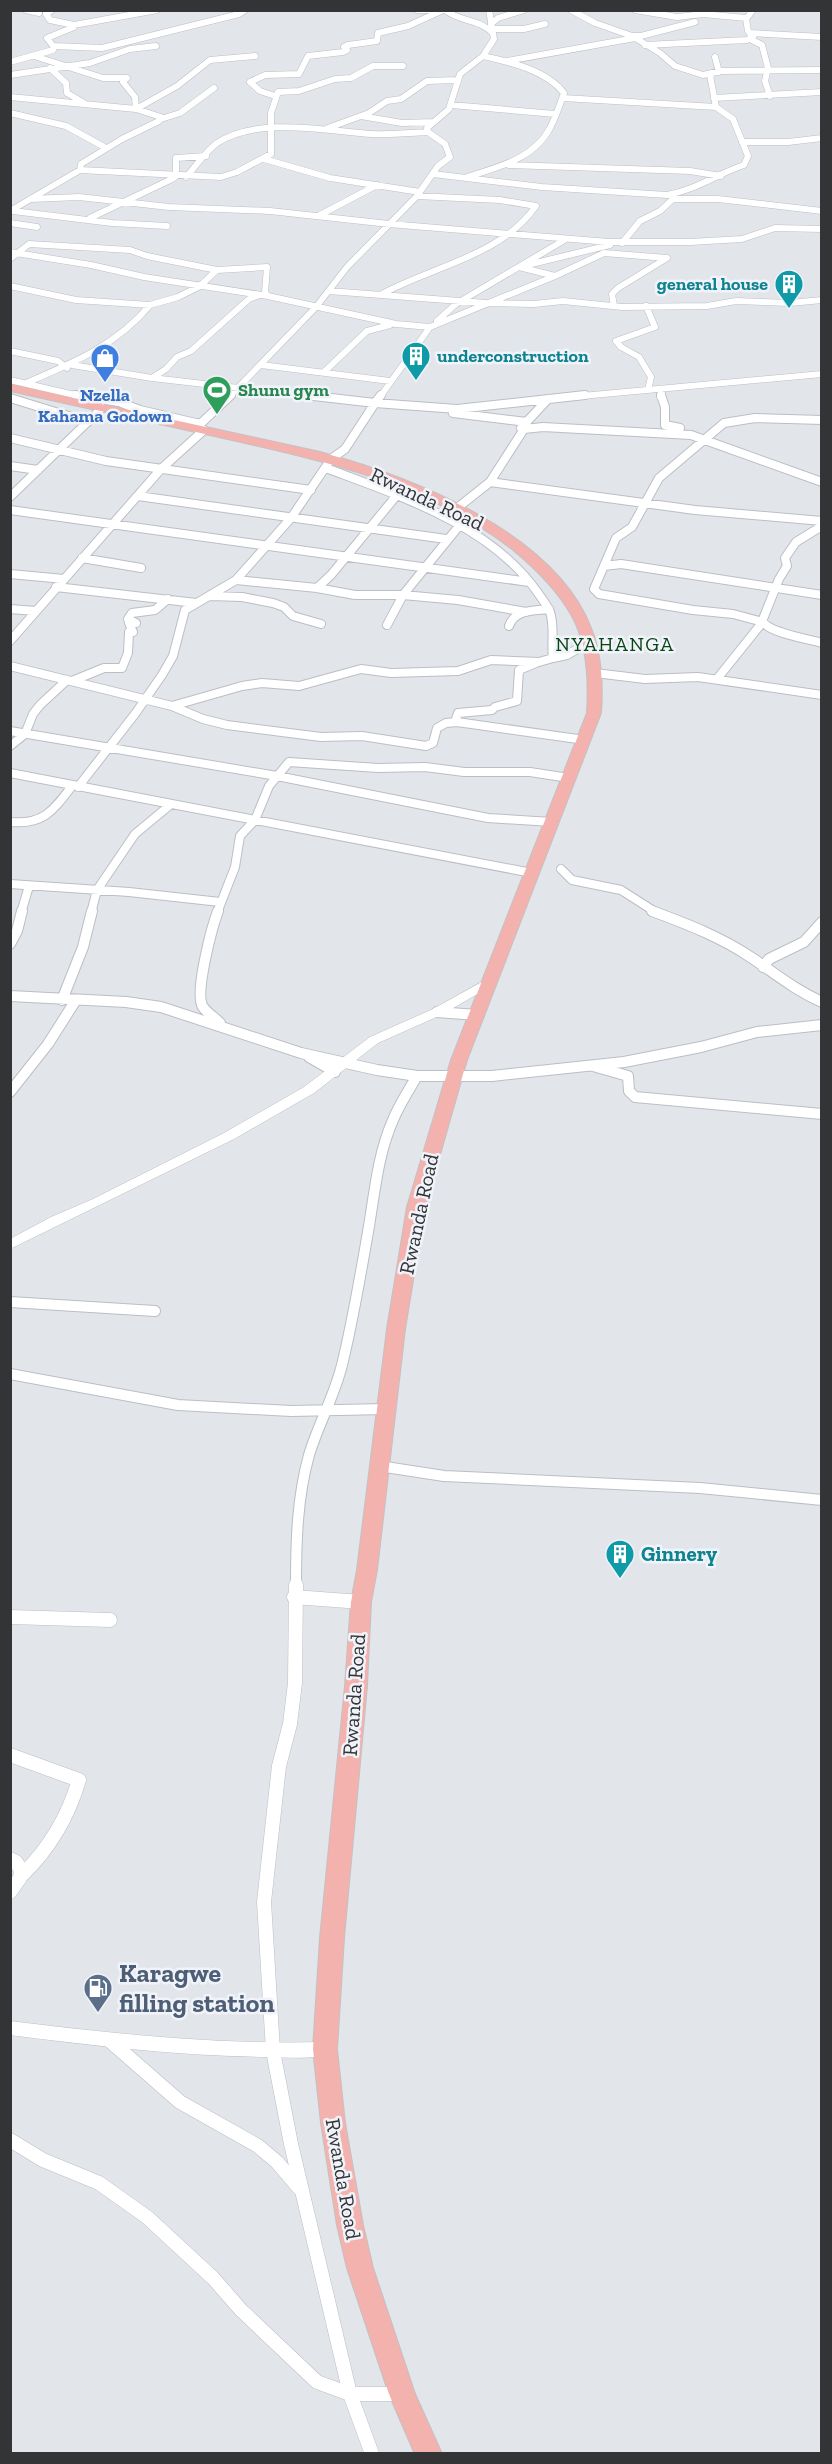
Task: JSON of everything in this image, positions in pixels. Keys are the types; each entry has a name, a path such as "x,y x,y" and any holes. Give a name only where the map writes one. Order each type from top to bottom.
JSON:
{"highway":[{"name":"Rwanda Road","path":"15,387 110,406 200,428 405,485 457,517 489,527 540,565 567,597 589,642 595,673 594,713 454,1077 416,1207 385,1409 367,1570 361,1602 356,1686 332,1938 325,2049 333,2123 350,2225 372,2307 402,2394 429,2454"}],"street":[{"path":"26,10 75,26 157,10"},
{"path":"39,13 52,10"},
{"path":"75,26 46,38 54,46 85,48 113,46 238,14 245,10"},
{"path":"417,10 433,10"},
{"path":"275,96 260,91 250,82 265,75 299,74 305,58 309,56 344,52 347,50 344,47 348,45 377,41 378,33 408,26 444,10 452,15 492,28 524,29 545,24"},
{"path":"428,132 427,128 451,105 461,73 483,56 494,39 489,10"},
{"path":"492,28 498,18 524,10"},
{"path":"571,10 600,25 633,37 660,53 675,66 710,75 719,72 822,70"},
{"path":"635,10 677,17 710,14 746,18"},
{"path":"692,16 699,10"},
{"path":"720,15 739,10"},
{"path":"752,40 746,18 753,10"},
{"path":"507,61 641,36 693,23 710,14"},
{"path":"750,33 822,37"},
{"path":"645,45 660,43 735,44 752,40 762,45 768,70 765,86 770,96"},
{"path":"13,61 50,51 54,46"},
{"path":"10,75 90,63 143,46 156,46"},
{"path":"85,48 108,57"},
{"path":"34,56 103,78 127,78 123,82 135,97 136,109"},
{"path":"136,109 177,87 210,60 255,56"},
{"path":"467,177 520,158 535,148 550,129 564,92 554,81 507,61 483,56"},
{"path":"714,57 719,72"},
{"path":"13,61 23,65 51,69 66,83 67,93 89,105"},
{"path":"10,211 80,170 186,177 231,175 271,154 273,130 271,114 275,96 279,92 299,91 335,79 351,78 373,66 403,66"},
{"path":"710,75 716,107"},
{"path":"325,129 369,113 387,101 401,99 427,81 458,80"},
{"path":"80,170 81,164 106,148 161,119 180,113 214,88"},
{"path":"714,98 822,93"},
{"path":"433,174 542,187 658,195 683,193 721,176 726,171 746,164 748,154 732,118 716,107 563,98"},
{"path":"10,99 41,99 136,109 161,116 161,119"},
{"path":"451,105 555,114"},
{"path":"10,113 66,126 106,148"},
{"path":"360,116 402,123 435,122"},
{"path":"10,641 161,469 316,307 347,267 418,194 438,165 451,155 445,144 428,132 372,134 325,129 273,130 237,133 211,147 206,156 186,177"},
{"path":"742,142 788,142 822,138"},
{"path":"176,176 175,159 206,156"},
{"path":"264,159 330,178 418,194 536,204 529,219 484,251 405,281 380,295"},
{"path":"503,165 690,171 721,176"},
{"path":"84,219 102,214 176,176"},
{"path":"318,216 377,185"},
{"path":"30,199 72,196 169,207 270,211 389,225 566,239 690,242 742,239 781,222 822,229"},
{"path":"14,252 144,277 268,296 396,324 428,327 456,318 604,253 626,241 638,223 660,211 673,199 718,199 822,211"},
{"path":"781,222 787,207"},
{"path":"10,211 167,226"},
{"path":"10,223 37,226"},
{"path":"10,822 28,824 38,822 109,748 146,699 173,656 185,610 236,580 291,518 328,463 345,449 428,327 447,315 459,302 566,239"},
{"path":"519,267 626,241"},
{"path":"10,259 14,252 29,244 130,250 147,256 217,270 267,267 265,292 268,296"},
{"path":"604,253 667,258 622,284 612,294 614,306"},
{"path":"519,267 555,276"},
{"path":"10,286 76,300 150,304 175,298 200,286 217,270"},
{"path":"329,291 459,302 534,304 563,301 614,306 707,306 736,301 790,303 822,300"},
{"path":"152,378 179,356 191,351 249,299 259,295"},
{"path":"15,387 70,366 107,346 122,336 150,304"},
{"path":"646,306 654,328 616,341 640,359 651,376 648,390"},
{"path":"324,372 369,329 396,324"},
{"path":"10,351 70,366 152,378 240,386 439,410 525,426 691,435"},
{"path":"261,365 390,381"},
{"path":"439,410 822,374"},
{"path":"15,387 88,422"},
{"path":"663,389 660,397 664,405 665,425 822,482"},
{"path":"387,625 403,595 446,539 457,517 490,482 525,426 548,399"},
{"path":"10,497 88,422 110,406"},
{"path":"822,420 755,418 724,423 659,478 632,527 616,538 594,589 599,594 693,610 733,614 763,622 766,627 774,630 822,643"},
{"path":"10,438 106,461 311,490"},
{"path":"328,463 396,495 457,517 493,548 529,582 549,609 553,633 551,644 553,658"},
{"path":"10,466 38,470"},
{"path":"490,482 645,504 822,521"},
{"path":"316,588 328,578 396,495"},
{"path":"138,496 446,539"},
{"path":"10,510 529,582"},
{"path":"717,679 730,660 746,646 763,622 776,588 776,581 787,566 785,558 794,545 822,526"},
{"path":"82,558 141,568"},
{"path":"604,566 621,564 733,579 822,595"},
{"path":"10,574 64,579"},
{"path":"236,580 362,595 403,595 458,600 526,612"},
{"path":"56,587 196,603"},
{"path":"207,596 242,597 273,603 284,607 293,616 321,624"},
{"path":"10,746 25,734 33,714 70,680 104,668 122,668 128,653 129,632 133,632 129,623 135,623 128,619 132,613 156,610 168,599"},
{"path":"10,609 36,610"},
{"path":"509,626 511,617 526,612 549,609"},
{"path":"455,722 458,713 492,710 495,707 517,701 519,670 539,662 562,657 589,642"},
{"path":"172,706 242,686 262,683 299,686 361,669 391,673 458,671 491,660 539,662"},
{"path":"10,666 172,706 227,726 321,737 362,736 384,742 420,746 432,744 434,732 442,725 455,722 585,740"},
{"path":"595,673 645,679 682,676 717,679 822,695"},
{"path":"10,732 277,776 488,818 552,822"},
{"path":"230,1030 202,1006 200,994 206,952 220,902 235,867 240,836 255,820 265,793 289,762 378,768 425,767 454,772 530,772 569,778"},
{"path":"10,773 532,873"},
{"path":"62,1000 88,929 97,890 135,834 170,805"},
{"path":"561,869 575,881 624,892 641,906 697,927 743,953 796,990 822,1002"},
{"path":"10,884 220,902"},
{"path":"10,944 18,933 19,918 29,886"},
{"path":"763,967 769,959 804,942 822,922"},
{"path":"10,1245 56,1220 98,1202 221,1140 284,1106 335,1072 382,1035 437,1012 489,982"},
{"path":"10,996 126,1002 161,1007 301,1053 377,1070 417,1076 492,1076 593,1066 660,1056 757,1032 822,1025"},
{"path":"10,1092 48,1044 76,1000"},
{"path":"437,1012 477,1015"},
{"path":"301,1053 335,1072"},
{"path":"593,1066 600,1070 624,1073 628,1076 629,1091 635,1097 822,1114"},
{"path":"372,2454 350,2394 301,2190 273,2051 264,1902 279,1766 290,1724 295,1683 296,1536 303,1481 310,1453 328,1411 342,1366 380,1159 393,1119 417,1076"},
{"path":"10,1302 155,1311"},
{"path":"10,1374 177,1405 328,1411 385,1409"},
{"path":"379,1466 444,1476 700,1488 822,1500"},
{"path":"294,1597 361,1602"},
{"path":"10,1617 110,1620"},
{"path":"10,1755 79,1780 62,1825 52,1842 40,1860 22,1875 10,1892"},
{"path":"10,1859 21,1864 22,1875"},
{"path":"10,2028 108,2039 273,2051 325,2049"},
{"path":"108,2039 180,2102 244,2138 277,2162 301,2190"},
{"path":"10,2140 44,2160 99,2183 164,2231 309,2376 327,2386 350,2394 402,2394"}],"place":[{"name":"general house","path":"789,310"},
{"name":"underconstruction","path":"416,382"},
{"name":"Nzella Kahama Godown","path":"105,384"},
{"name":"Shunu gym","path":"217,416"},
{"name":"Ginnery","path":"620,1580"},
{"name":"Karagwe filling station","path":"98,2014"}],"district":[{"name":"NYAHANGA","path":"615,644"}]}
